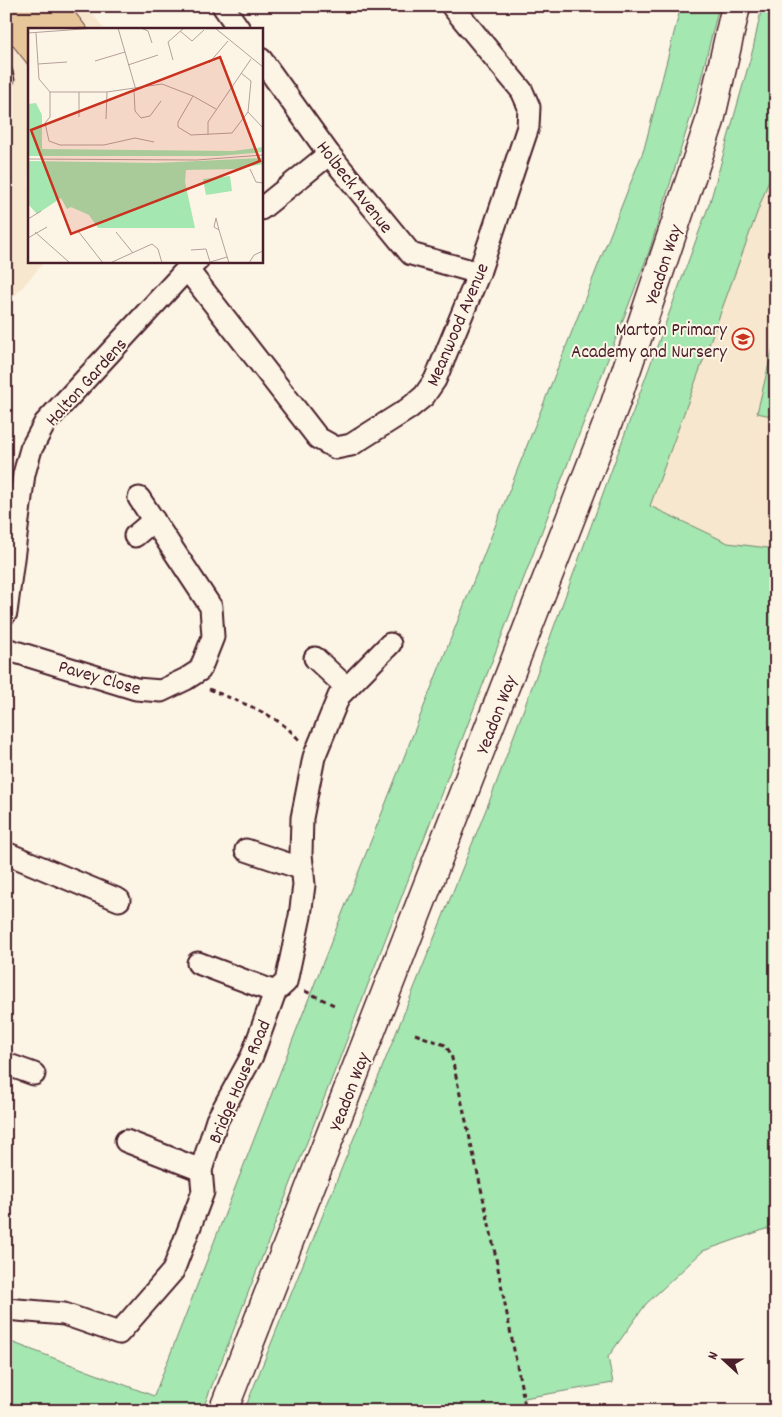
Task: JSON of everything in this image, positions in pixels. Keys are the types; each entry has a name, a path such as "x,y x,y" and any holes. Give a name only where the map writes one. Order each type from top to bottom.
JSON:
{"street":[{"path":"223,6 239,28"},
{"name":"Meanwood Avenue","path":"192,265 318,438 336,448 351,446 408,409 424,396 435,380 479,273 528,127 529,107 522,91 452,6"},
{"name":"Yeadon Way","path":"223,1411 615,404 710,121 736,6"},
{"name":"Holbeck Avenue","path":"262,60 329,154 411,254 479,273"},
{"path":"262,208 329,154"},
{"name":"Halton Gardens","path":"6,613 24,474 31,449 45,423 192,265"},
{"name":"Pavey Close","path":"6,649 136,690 161,691 200,670 213,637 211,607 139,498"},
{"path":"135,536 154,520"},
{"name":"Bridge House Road","path":"6,1309 64,1314 119,1333 173,1271 202,1192 202,1170 217,1120 252,1056 280,987 301,908 304,885 302,818 314,757 339,696 390,644"},
{"path":"315,658 347,688"},
{"path":"246,850 303,869"},
{"path":"6,853 119,900"},
{"path":"198,963 280,987"},
{"path":"6,1064 34,1074"},
{"path":"126,1141 202,1170"}],"path":[{"path":"186,679 277,720 293,732 314,757"},
{"path":"280,987 336,1006"},
{"path":"414,1034 445,1045 451,1054 491,1233 526,1411"}],"shaded area":[{"path":"6,6 87,6 103,28 28,28 28,262 44,262 6,306"},
{"name":"Marton Primary Academy and Nursery","path":"772,172 776,172 776,549 728,543 650,506"}],"green space":[{"path":"681,6 719,6 695,103 649,252 339,1060 202,1411 6,1411 6,1340 154,1396 644,149"},
{"path":"762,6 776,6 776,149 772,172 650,506 728,543 776,549 776,1229 766,1229 703,1251 646,1304 608,1357 613,1383 524,1398 526,1411 244,1411 493,792 533,684 710,202 753,49"},
{"path":"776,335 776,417 757,413"}],"building":[{"path":"6,6 70,6 87,28 28,28 28,65 6,37"}],"place":[{"name":"Marton Primary Academy and Nursery","path":"743,339"}]}
